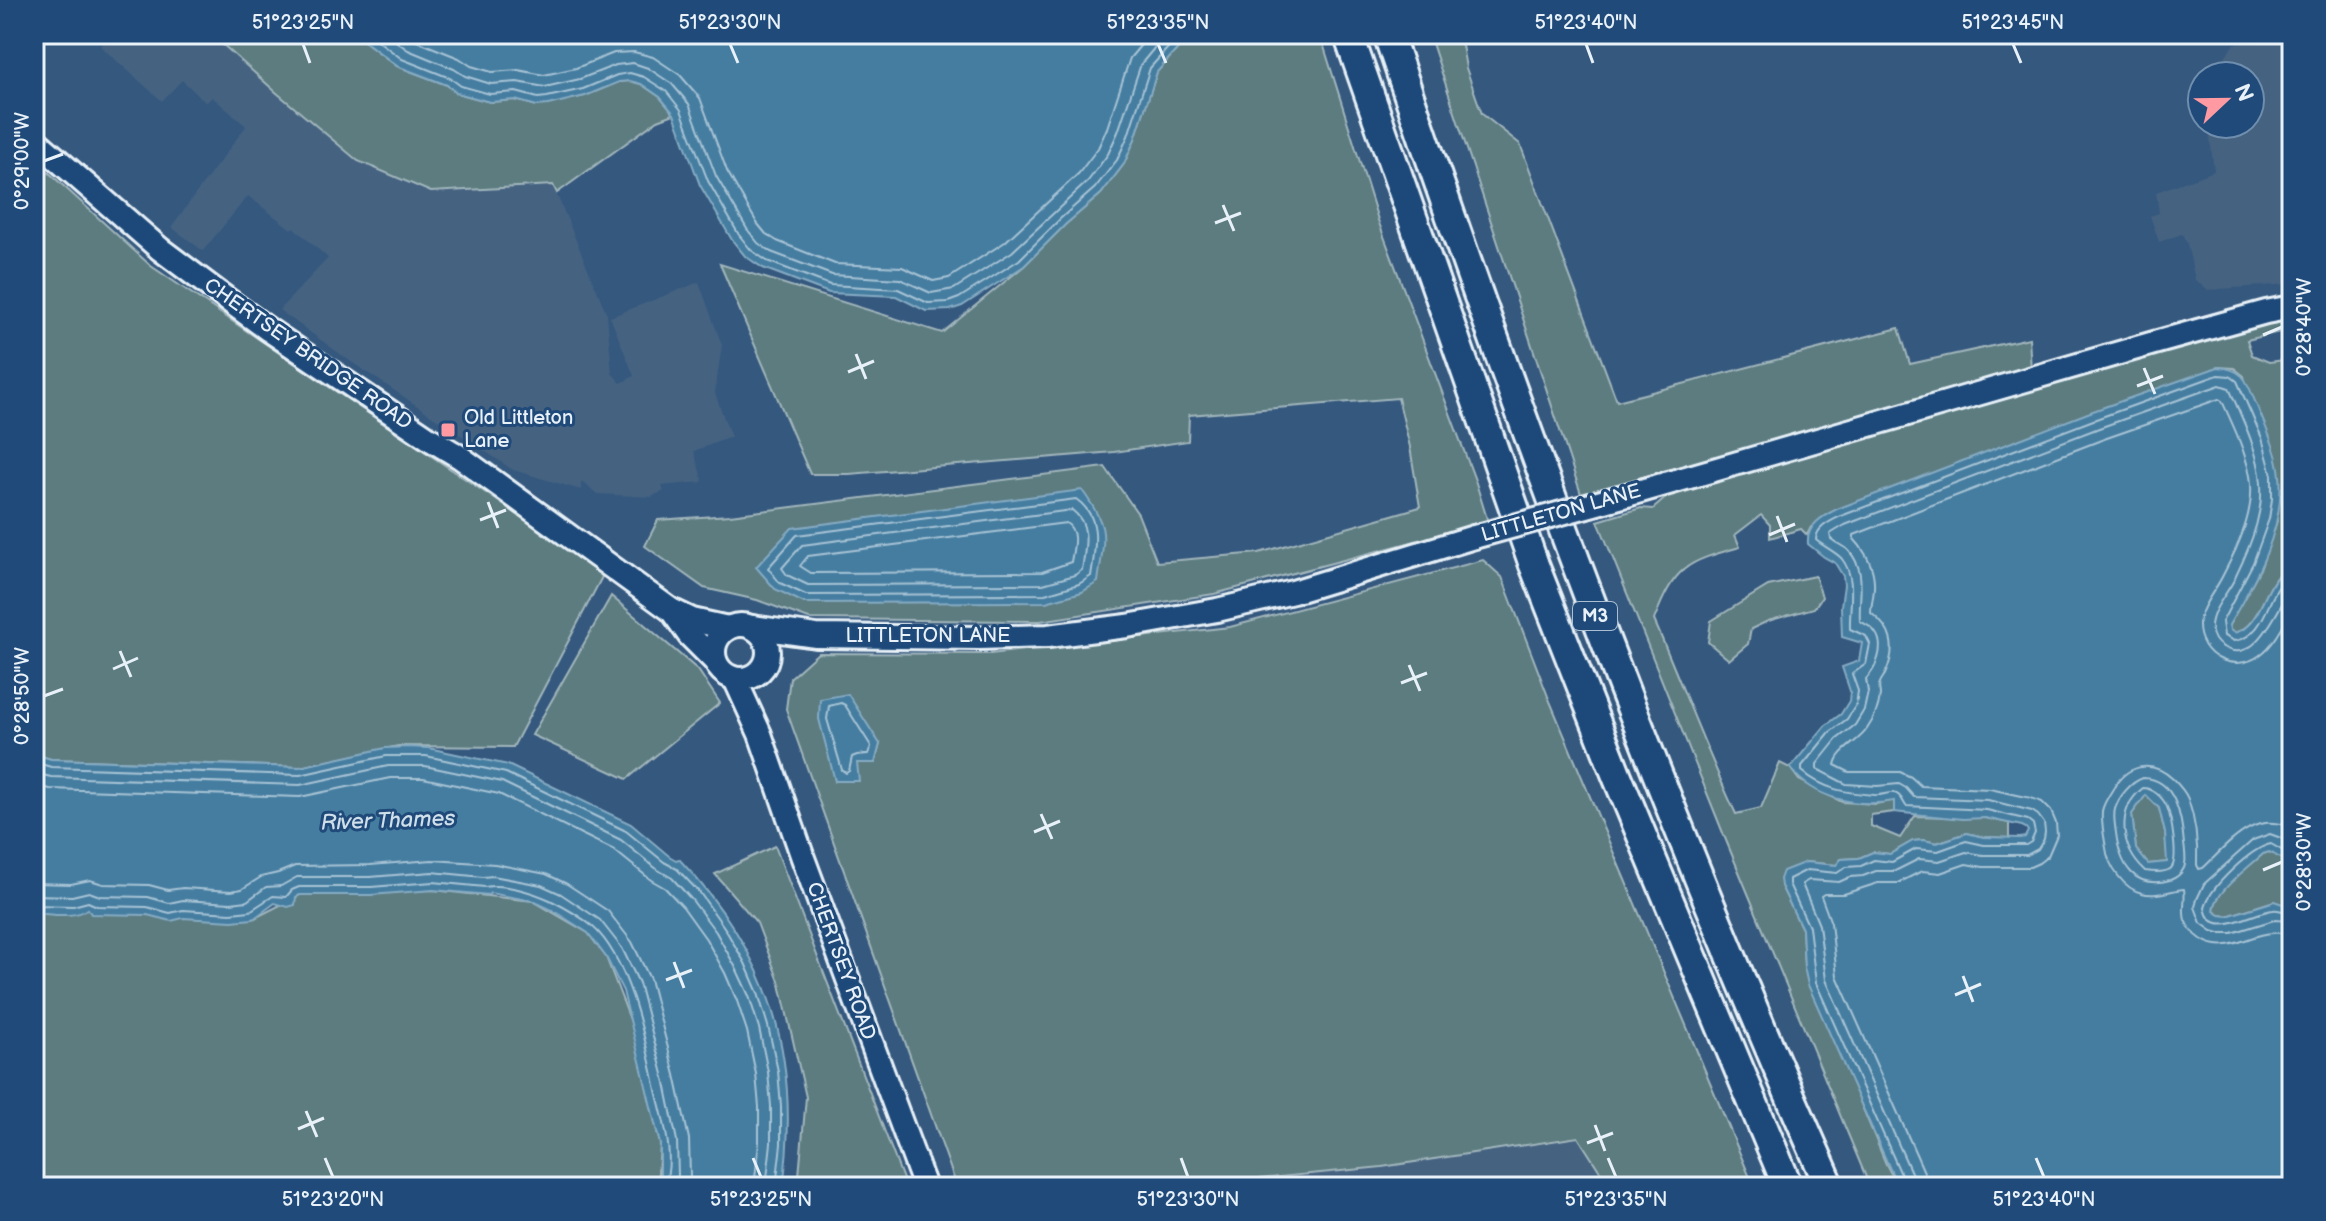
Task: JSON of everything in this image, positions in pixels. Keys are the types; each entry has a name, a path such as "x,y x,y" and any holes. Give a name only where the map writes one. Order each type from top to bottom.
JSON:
{"highway":[{"name":"M3","path":"1348,34 1540,579 1617,776 1788,1187"},
{"name":"M3","path":"1388,34 1471,278 1609,653 1680,836 1830,1187"}],"street":[{"name":"CHERTSEY BRIDGE ROAD","path":"34,139 160,249 269,330 460,457 671,610 692,620 728,628"},
{"name":"LITTLETON LANE","path":"816,636 1048,636 1217,610 1293,592 1474,537 2154,343 2292,307"},
{"name":"CHERTSEY BRIDGE ROAD","path":"671,610 689,635 715,661"},
{"path":"752,627 765,640 753,671"},
{"path":"752,627 816,636 784,645 753,671 726,675 715,661 714,647 728,628 752,627"},
{"name":"CHERTSEY ROAD","path":"753,671 760,734 925,1187"}],"shaded area":[{"path":"113,34 211,34 277,93 431,192 553,185 607,314 612,373 621,383 634,376 610,317 699,282 722,345 715,393 731,437 694,451 703,482 662,486 664,491 651,497 597,494 581,481 581,490 513,470 279,310 328,258 293,227 291,229 248,196 203,251 171,227 246,126 212,97 206,103 182,80 162,101 100,46"},
{"path":"2292,38 2292,284 2207,290 2195,280 2182,234 2159,242 2150,216 2159,213 2156,192 2214,171 2210,140 2266,140 2266,60 2222,60 2234,44"},
{"path":"1579,1137 1610,1187 1174,1187 1382,1167"}],"green space":[{"path":"211,34 355,34 397,66 447,85 457,93 490,102 515,100 537,106 585,96 619,82 630,81 641,84 660,97 674,114 658,120 557,193 553,185 431,192 358,161"},
{"path":"1196,34 1320,34 1379,223 1488,522 1214,594 1040,621 809,619 757,600 704,588 645,546 658,520 730,515 1105,467 1138,514 1157,562 1259,553 1420,507 1398,398 1189,415 1188,441 1114,452 849,474 810,474 720,264 942,333 1024,266 1101,194 1124,164 1157,72 1180,46"},
{"path":"1429,34 1460,34 1466,68 1482,114 1520,144 1617,401 1899,328 1910,364 2029,338 2031,370 1581,494"},
{"path":"34,159 151,266 604,573 513,747 398,746 300,767 51,759 34,754"},
{"path":"2292,319 2292,329 2247,340 2252,355 2269,362 2292,359 2292,564 2278,574 2254,617 2242,630 2234,633 2229,625 2261,567 2277,521 2244,376 2234,368 2218,367 1811,527 1807,535 1801,529 1770,538 1770,525 1761,515 1735,535 1740,547 1707,557 1685,569 1676,577 1662,602 1654,620 1736,814 1761,808 1780,763 1790,768 1799,780 1842,802 1876,804 1895,800 1894,812 1871,815 1871,826 1900,838 1915,816 1985,818 2009,823 2009,838 1967,833 1936,843 1913,841 1890,854 1873,852 1859,858 1841,859 1837,865 1806,862 1781,886 1802,929 1804,967 1898,1187 1870,1187 1598,521 1641,508 1653,509 1668,496 2257,325"},
{"path":"1483,560 1502,577 1549,699 1754,1187 1610,1187 1578,1137 1382,1167 1174,1187 957,1187 786,709 790,678 818,653 990,654 1230,627","holes":["880,744 875,763 857,762 835,781 833,767"]},
{"path":"1815,576 1822,597 1814,608 1751,629 1748,644 1729,660 1708,642 1711,621 1768,586"},
{"path":"611,596 698,670 720,703 627,779 532,735"},
{"path":"2146,795 2159,808 2168,862 2148,864 2136,849 2132,814"},
{"path":"775,846 906,1187 798,1187 806,1097 780,984 757,923 715,874"},
{"path":"2269,852 2289,860 2292,857 2292,902 2286,905 2274,901 2227,916 2214,911 2215,903 2226,888"},
{"path":"433,890 533,901 588,933 606,957 632,1025 660,1144 657,1187 34,1187 34,902 253,919 300,895"}],"water":[{"path":"355,34 1196,34 1180,46 1157,72 1124,164 1101,194 1024,266 962,306 926,311 896,296 829,293 763,268 745,256 732,240 700,185 674,114 660,97 641,84 619,82 585,96 548,105 537,106 515,100 490,102 457,93 447,85 397,66"},
{"path":"2218,367 2227,368 2240,374 2248,384 2277,458 2280,496 2273,535 2249,591 2229,625 2234,633 2244,629 2258,612 2275,580 2292,566 2292,857 2286,860 2269,852 2263,854 2226,888 2214,911 2227,916 2275,901 2286,905 2292,902 2292,1187 1898,1187 1808,985 1802,929 1781,886 1783,871 1806,862 1836,865 1841,859 1859,858 1873,852 1890,854 1913,841 1937,843 1967,833 1984,837 2025,837 2028,831 2022,826 1985,818 1963,819 1894,812 1894,801 1866,803 1838,799 1811,787 1790,768 1825,726 1841,714 1849,701 1850,691 1842,667 1859,661 1862,643 1842,637 1843,576 1835,563 1808,544 1808,537 1816,522 1837,509 2093,411","holes":["2146,795 2159,808 2167,862 2148,864 2136,849 2132,814"]},
{"path":"1082,490 1098,515 1103,534 1098,582 1082,592 1046,602 804,603 775,589 756,567 792,528"},
{"path":"848,694 880,744 875,763 857,763 859,781 835,781 819,719 820,699"},
{"name":"River Thames","path":"385,748 428,748 508,765 631,824 669,856 679,859 711,896 737,933 757,971 772,1010 782,1051 787,1094 783,1187 655,1187 660,1175 660,1144 623,991 606,957 588,933 533,901 490,893 433,890 371,895 300,895 296,897 295,905 288,907 275,903 253,919 232,921 183,918 171,921 147,915 91,914 88,909 69,915 34,913 34,754 51,759 300,767"}],"place":[{"name":"Old Littleton Lane","path":"448,430"}]}
